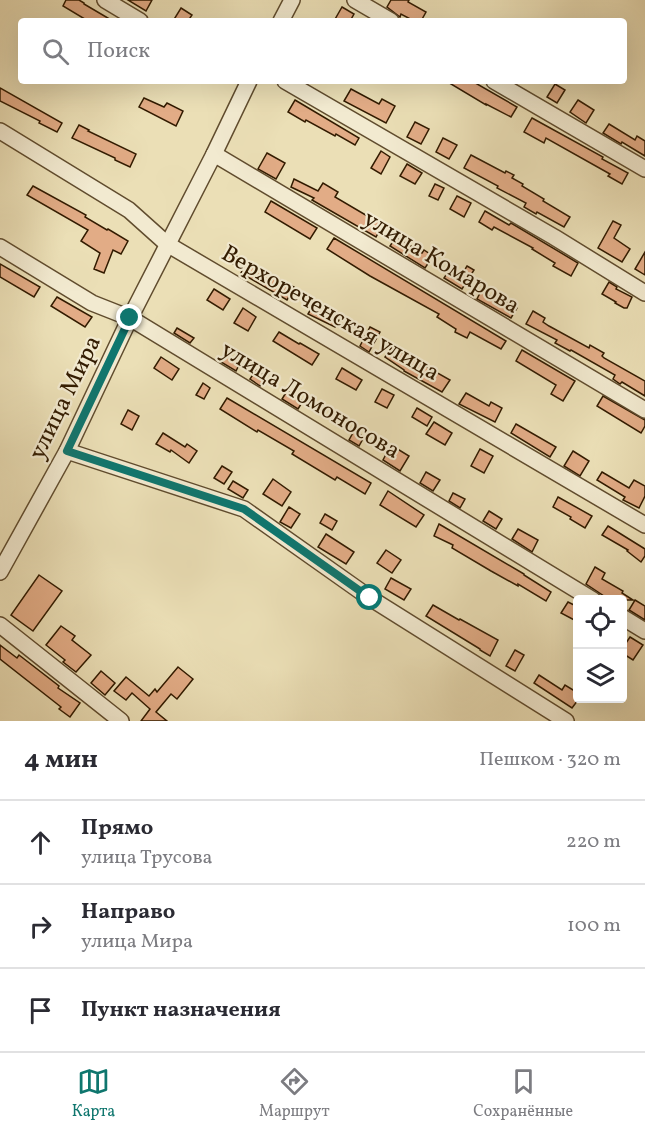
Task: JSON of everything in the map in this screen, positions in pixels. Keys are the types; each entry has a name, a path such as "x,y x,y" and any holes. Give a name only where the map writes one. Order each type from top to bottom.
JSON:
{"street":[{"path":"105,0 135,18"},
{"path":"283,18 292,0"},
{"path":"355,0 386,18"},
{"name":"улица Мира","path":"0,572 67,451 130,318 214,154 244,84"},
{"path":"290,84 554,237 645,293"},
{"path":"499,84 645,169"},
{"name":"Верхореченская улица","path":"0,131 129,210 167,244 645,525"},
{"name":"улица Комарова","path":"214,154 645,410"},
{"name":"улица Ломоносова","path":"0,247 92,303 130,318 585,595"},
{"path":"67,451 244,509 370,598 566,721"},
{"path":"627,620 645,631"},
{"path":"0,625 122,721"}],"building":[{"path":"66,0 79,0 108,18 83,18 63,6"},
{"path":"128,0 152,0 146,11"},
{"path":"391,0 409,0 408,2 426,12 423,18 408,18 401,14 400,17 387,7"},
{"path":"342,7 354,14 352,18 336,18"},
{"path":"181,8 192,15 190,18 175,18"},
{"path":"451,84 477,84 517,107 511,117"},
{"path":"555,84 565,90 557,103 547,97"},
{"path":"0,88 62,123 57,132 0,101"},
{"path":"351,89 379,104 382,99 395,106 386,123 344,101"},
{"path":"144,98 164,107 167,103 183,111 176,126 139,107"},
{"path":"295,100 359,138 355,145 288,112"},
{"path":"578,100 594,110 586,123 570,112"},
{"path":"532,118 628,173 622,184 608,176 610,174 546,138 544,143 524,132"},
{"path":"415,122 429,129 421,144 407,137"},
{"path":"609,124 635,140 637,136 645,141 645,156 603,133"},
{"path":"79,125 136,154 130,167 72,138"},
{"path":"443,138 457,145 449,159 436,152"},
{"path":"381,151 390,157 381,174 371,168"},
{"path":"267,153 285,163 276,179 258,169"},
{"path":"471,155 505,173 506,171 514,175 512,178 523,184 522,186 570,217 564,227 524,207 526,203 464,168"},
{"path":"407,164 422,173 415,184 400,176"},
{"path":"294,179 318,191 323,183 338,192 335,197 369,217 371,215 384,222 376,237 312,200 314,198 291,187"},
{"path":"435,184 444,188 438,200 429,196"},
{"path":"33,186 128,241 121,254 113,250 104,273 94,269 100,253 81,241 88,230 27,195"},
{"path":"457,196 471,203 464,217 450,209"},
{"path":"271,201 317,228 310,239 265,212"},
{"path":"485,211 509,225 511,223 578,263 571,276 553,266 555,263 533,248 494,227 492,230 479,222"},
{"path":"613,221 621,225 614,238 630,249 622,262 598,248"},
{"path":"396,237 422,253 424,250 433,256 425,268 390,246"},
{"path":"334,238 506,341 501,349 470,332 467,338 455,332 456,329 437,317 439,314 327,249"},
{"path":"226,251 294,287 287,300 241,273 243,269 222,258"},
{"path":"645,252 645,275 635,269"},
{"path":"0,264 40,287 34,297 0,277"},
{"path":"467,266 474,270 462,289 444,278 450,269 461,276"},
{"path":"609,282 617,287 616,289 632,297 627,308 602,294"},
{"path":"214,289 230,299 223,310 207,300"},
{"path":"481,291 499,302 501,299 517,308 511,318 477,299"},
{"path":"57,297 92,317 85,327 51,306"},
{"path":"315,302 322,307 320,310 339,320 335,327 308,314"},
{"path":"243,308 256,317 248,331 234,323"},
{"path":"533,311 545,318 543,322 549,326 589,348 590,345 604,353 602,356 604,358 645,381 645,396 622,382 620,384 613,379 615,375 555,343 557,340 526,324"},
{"path":"370,327 380,332 369,352 360,346"},
{"path":"177,328 194,338 190,343 174,333"},
{"path":"279,332 319,354 312,365 273,341"},
{"path":"394,344 403,350 402,353 450,380 442,392 404,371 385,357"},
{"path":"522,350 575,381 563,401 551,394 556,385 516,361"},
{"path":"225,354 240,363 236,371 221,362"},
{"path":"161,357 179,369 172,380 154,368"},
{"path":"342,368 362,380 356,390 336,379"},
{"path":"256,370 266,376 260,386 250,379"},
{"path":"203,383 210,388 204,399 196,395"},
{"path":"382,389 394,395 387,408 375,402"},
{"path":"287,391 303,401 298,409 282,399"},
{"path":"466,393 489,406 491,402 502,408 495,422 459,404"},
{"path":"603,396 645,420 641,433 597,406"},
{"path":"227,398 371,483 365,494 337,477 335,480 292,454 294,451 220,409"},
{"path":"417,408 432,417 427,426 412,417"},
{"path":"128,410 139,416 132,430 121,424"},
{"path":"434,422 452,433 445,445 426,434"},
{"path":"516,424 556,447 550,457 511,433"},
{"path":"354,431 364,437 359,446 349,440"},
{"path":"163,433 185,447 187,444 197,451 189,463 171,450 170,452 156,444"},
{"path":"391,445 409,456 400,471 383,460"},
{"path":"480,449 493,456 484,473 471,466"},
{"path":"573,451 589,461 580,476 564,466"},
{"path":"222,466 232,472 224,484 214,478"},
{"path":"426,472 440,480 433,491 420,483"},
{"path":"602,472 629,488 634,480 645,486 645,496 639,508 623,500 625,497 597,480"},
{"path":"273,479 291,492 282,506 263,494"},
{"path":"233,481 248,490 243,498 228,489"},
{"path":"388,491 424,515 416,527 380,505"},
{"path":"453,493 465,499 460,508 449,501"},
{"path":"558,497 592,516 585,528 553,507"},
{"path":"289,507 300,514 291,528 280,522"},
{"path":"489,511 502,519 496,529 483,521"},
{"path":"325,514 337,521 332,530 320,523"},
{"path":"439,524 551,592 546,601 434,536"},
{"path":"608,526 645,549 645,556 641,562 628,550 602,535"},
{"path":"518,529 538,540 532,552 512,539"},
{"path":"326,534 354,552 346,564 318,547"},
{"path":"386,550 401,560 392,573 377,563"},
{"path":"595,567 605,573 602,579 623,591 622,593 625,595 602,595 586,584"},
{"path":"39,575 62,591 33,631 11,615"},
{"path":"391,578 411,589 404,600 385,589"},
{"path":"635,600 645,606 645,620 629,610"},
{"path":"568,602 573,604 573,619 561,613"},
{"path":"433,605 498,640 490,656 426,616"},
{"path":"61,626 75,636 72,640 91,655 76,672 46,645"},
{"path":"630,637 643,645 633,660 627,656 627,642"},
{"path":"0,645 17,658 19,655 59,686 58,688 80,703 70,717 59,709 61,707 0,659"},
{"path":"515,650 524,655 515,671 506,666"},
{"path":"178,667 193,679 177,699 171,694 156,712 167,721 141,721 150,709 132,693 126,700 114,691 126,677 149,696 155,689 157,692"},
{"path":"101,671 115,683 105,695 91,683"},
{"path":"539,675 562,690 565,685 573,690 573,703 576,703 572,708 534,683"}],"route":[{"path":"130,318 67,451 244,509 370,598"}]}
